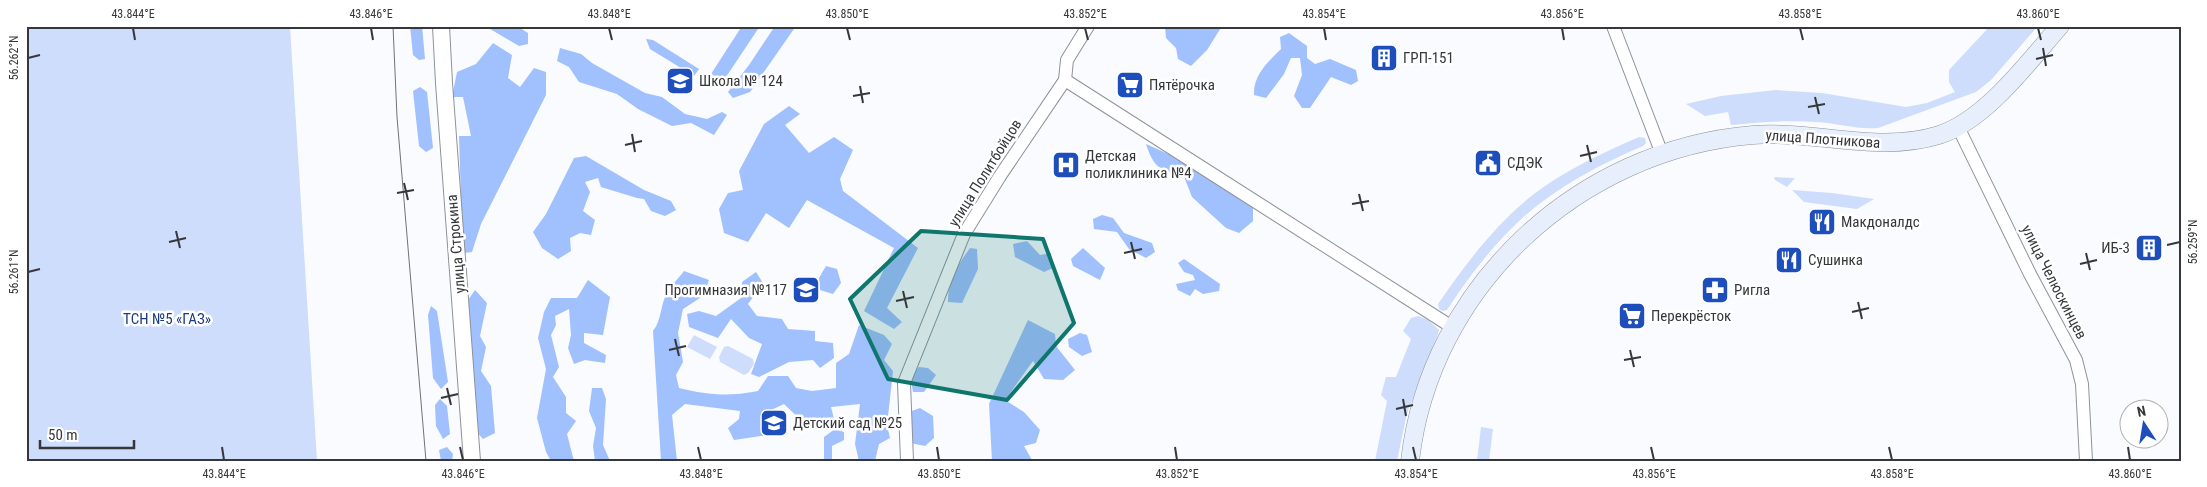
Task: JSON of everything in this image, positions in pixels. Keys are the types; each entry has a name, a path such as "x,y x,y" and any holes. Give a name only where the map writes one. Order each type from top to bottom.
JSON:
{"main road":[{"name":"улица Плотникова","path":"1410,461 1413,435 1425,389 1452,327 1488,276 1520,239 1560,206 1612,174 1662,154 1710,141 1753,135 1815,136 1867,143 1890,143 1939,135 1969,122 1997,95 2060,26"}],"street":[{"name":"улица Строкина","path":"441,26 472,461"},
{"name":"улица Политбойцов","path":"907,461 904,383 964,234 1000,176 1065,80 1067,60 1088,26"},
{"path":"1613,26 1662,154"},
{"path":"1065,80 1452,327"},
{"name":"улица Челюскинцев","path":"1958,127 2030,274 2076,360 2082,384 2086,461"}],"highlighted area":[{"path":"921,231 1043,239 1074,323 1007,400 888,379 850,299"}],"green space":[{"name":"ТСН №5 «ГАЗ»","path":"26,26 290,26 317,461 26,461"},
{"path":"1990,26 2038,26 1991,80 1976,92 1878,128 1795,121 1731,125 1728,112 1705,116 1686,104 1721,96 1776,90 1822,93 1906,107 1927,103 1955,92 1949,82 1949,70"},
{"path":"1639,137 1645,138 1646,143 1643,146 1590,171 1540,203 1502,238 1469,278 1447,310 1439,309 1438,304 1473,256 1500,225 1529,198 1579,165"},
{"path":"1774,177 1795,178 1787,187 1775,180"},
{"path":"1792,190 1874,199 1857,209 1804,202"},
{"path":"1418,316 1428,320 1439,330 1437,337 1407,413 1397,461 1375,461 1387,401 1381,395 1386,377 1396,377 1411,339 1403,331 1411,318"},
{"path":"694,335 717,347 710,359 687,347"},
{"path":"728,346 753,359 754,364 748,373 744,375 720,362 719,357 724,347"},
{"path":"1481,427 1493,429 1489,461 1477,461"}],"shaded area":[{"path":"410,26 422,26 425,59 419,60 413,55"},
{"path":"485,26 517,26 528,33 528,44 519,46"},
{"path":"742,26 760,26 724,80 710,84 711,74"},
{"path":"775,26 796,26 750,92 733,98 728,92"},
{"path":"1165,26 1222,26 1207,50 1191,66 1178,59 1176,48 1166,38"},
{"path":"1289,33 1307,46 1307,58 1315,64 1330,59 1356,70 1358,81 1351,85 1331,77 1310,108 1302,108 1294,96 1302,75 1300,58 1291,58 1284,74 1266,98 1254,95 1254,88 1259,75 1266,64 1281,49 1280,37"},
{"path":"646,39 653,40 699,69 694,76 650,49"},
{"path":"493,43 512,55 508,78 520,87 534,68 546,72 546,95 481,224 472,252 464,253 459,136 471,136 463,97 452,97 457,72 476,64"},
{"path":"560,48 581,54 592,63 645,93 662,97 685,114 707,119 722,112 727,115 714,135 691,123 672,126 638,109 617,94 579,82 569,67 557,61"},
{"path":"420,87 427,92 433,148 426,152 419,146 413,91"},
{"path":"789,106 800,114 785,125 809,153 834,137 853,150 840,179 843,191 918,248 887,308 902,322 894,329 864,311 894,248 807,200 789,228 766,213 748,242 724,233 719,209 728,193 743,190 739,171 764,124"},
{"path":"1146,144 1182,160 1253,207 1253,221 1239,233 1226,228 1192,197 1183,174 1168,172 1158,167"},
{"path":"586,156 644,190 671,201 676,210 665,216 651,211 644,199 601,187 598,178 585,182 590,192 583,211 595,220 591,235 580,233 570,238 571,251 558,259 542,248 533,232 546,214 574,158"},
{"path":"1102,215 1113,218 1124,233 1152,243 1155,252 1146,258 1129,249 1117,232 1094,229 1093,219"},
{"path":"1027,241 1040,255 1051,253 1053,268 1044,272 1015,257 1013,244"},
{"path":"970,248 977,249 978,269 962,303 948,302 949,287 958,266"},
{"path":"1083,248 1105,268 1100,280 1073,266 1071,259"},
{"path":"1184,259 1220,284 1219,291 1203,294 1195,289 1190,296 1178,290 1176,284 1195,280 1193,275 1184,272 1178,263"},
{"path":"826,266 837,269 841,283 833,294 820,290 819,278"},
{"path":"684,271 709,280 703,296 683,309 678,333 683,362 676,375 679,388 709,394 737,394 758,391 768,376 788,376 796,388 812,391 836,388 836,363 849,354 859,325 884,335 892,344 884,360 893,371 887,425 890,438 879,444 875,461 859,461 855,444 860,404 831,407 835,423 808,427 784,404 769,411 767,435 734,440 728,428 739,419 740,411 685,404 672,415 677,461 661,461 653,331 658,322 667,293"},
{"path":"756,272 763,283 748,304 757,316 782,319 788,329 815,331 815,341 833,343 834,358 820,368 813,360 789,362 759,377 751,374 762,344 749,338 731,319 718,338 689,327 687,314 699,311 716,316 741,298 742,282"},
{"path":"588,280 610,297 603,335 584,333 584,343 606,355 605,363 585,360 574,364 568,348 571,335 569,309 555,316 556,325 551,335 559,367 553,377 566,397 566,413 576,421 567,434 574,461 551,461 546,452 537,418 546,369 538,338 544,312 551,298 577,298"},
{"path":"475,290 487,303 480,336 486,347 481,371 491,386 495,433 483,439 474,429 464,306"},
{"path":"431,306 437,311 448,382 441,389 433,378 428,315"},
{"path":"1028,320 1055,334 1056,346 1075,370 1063,380 1044,379 1033,361 1005,400 1024,412 1040,430 1036,443 1024,446 1032,460 992,461 989,404"},
{"path":"1080,333 1087,335 1092,352 1082,356 1069,347 1068,339"},
{"path":"919,367 928,368 936,375 924,392 913,392 910,375"},
{"path":"592,388 602,388 606,399 603,445 610,461 595,461 593,446 596,428 589,411"},
{"path":"440,399 447,406 450,434 443,439 436,426 435,405"},
{"path":"920,408 933,416 934,438 925,446 910,443 906,413"},
{"path":"835,429 844,432 844,440 832,446 832,461 824,461 824,437"},
{"path":"447,447 453,454 452,461 441,461 439,450"}],"tram line":[{"path":"393,26 397,117 426,461"}],"place":[{"name":"ГРП-151","path":"1384,58"},
{"name":"Школа № 124","path":"680,81"},
{"name":"Пятёрочка","path":"1130,85"},
{"name":"СДЭК","path":"1488,163"},
{"name":"Детская поликлиника №4","path":"1066,165"},
{"name":"Макдоналдс","path":"1822,222"},
{"name":"ИБ-3","path":"2149,248"},
{"name":"Сушинка","path":"1789,260"},
{"name":"Прогимназия №117","path":"806,290"},
{"name":"Ригла","path":"1715,290"},
{"name":"Перекрёсток","path":"1632,316"},
{"name":"Детский сад №25","path":"774,423"}]}
